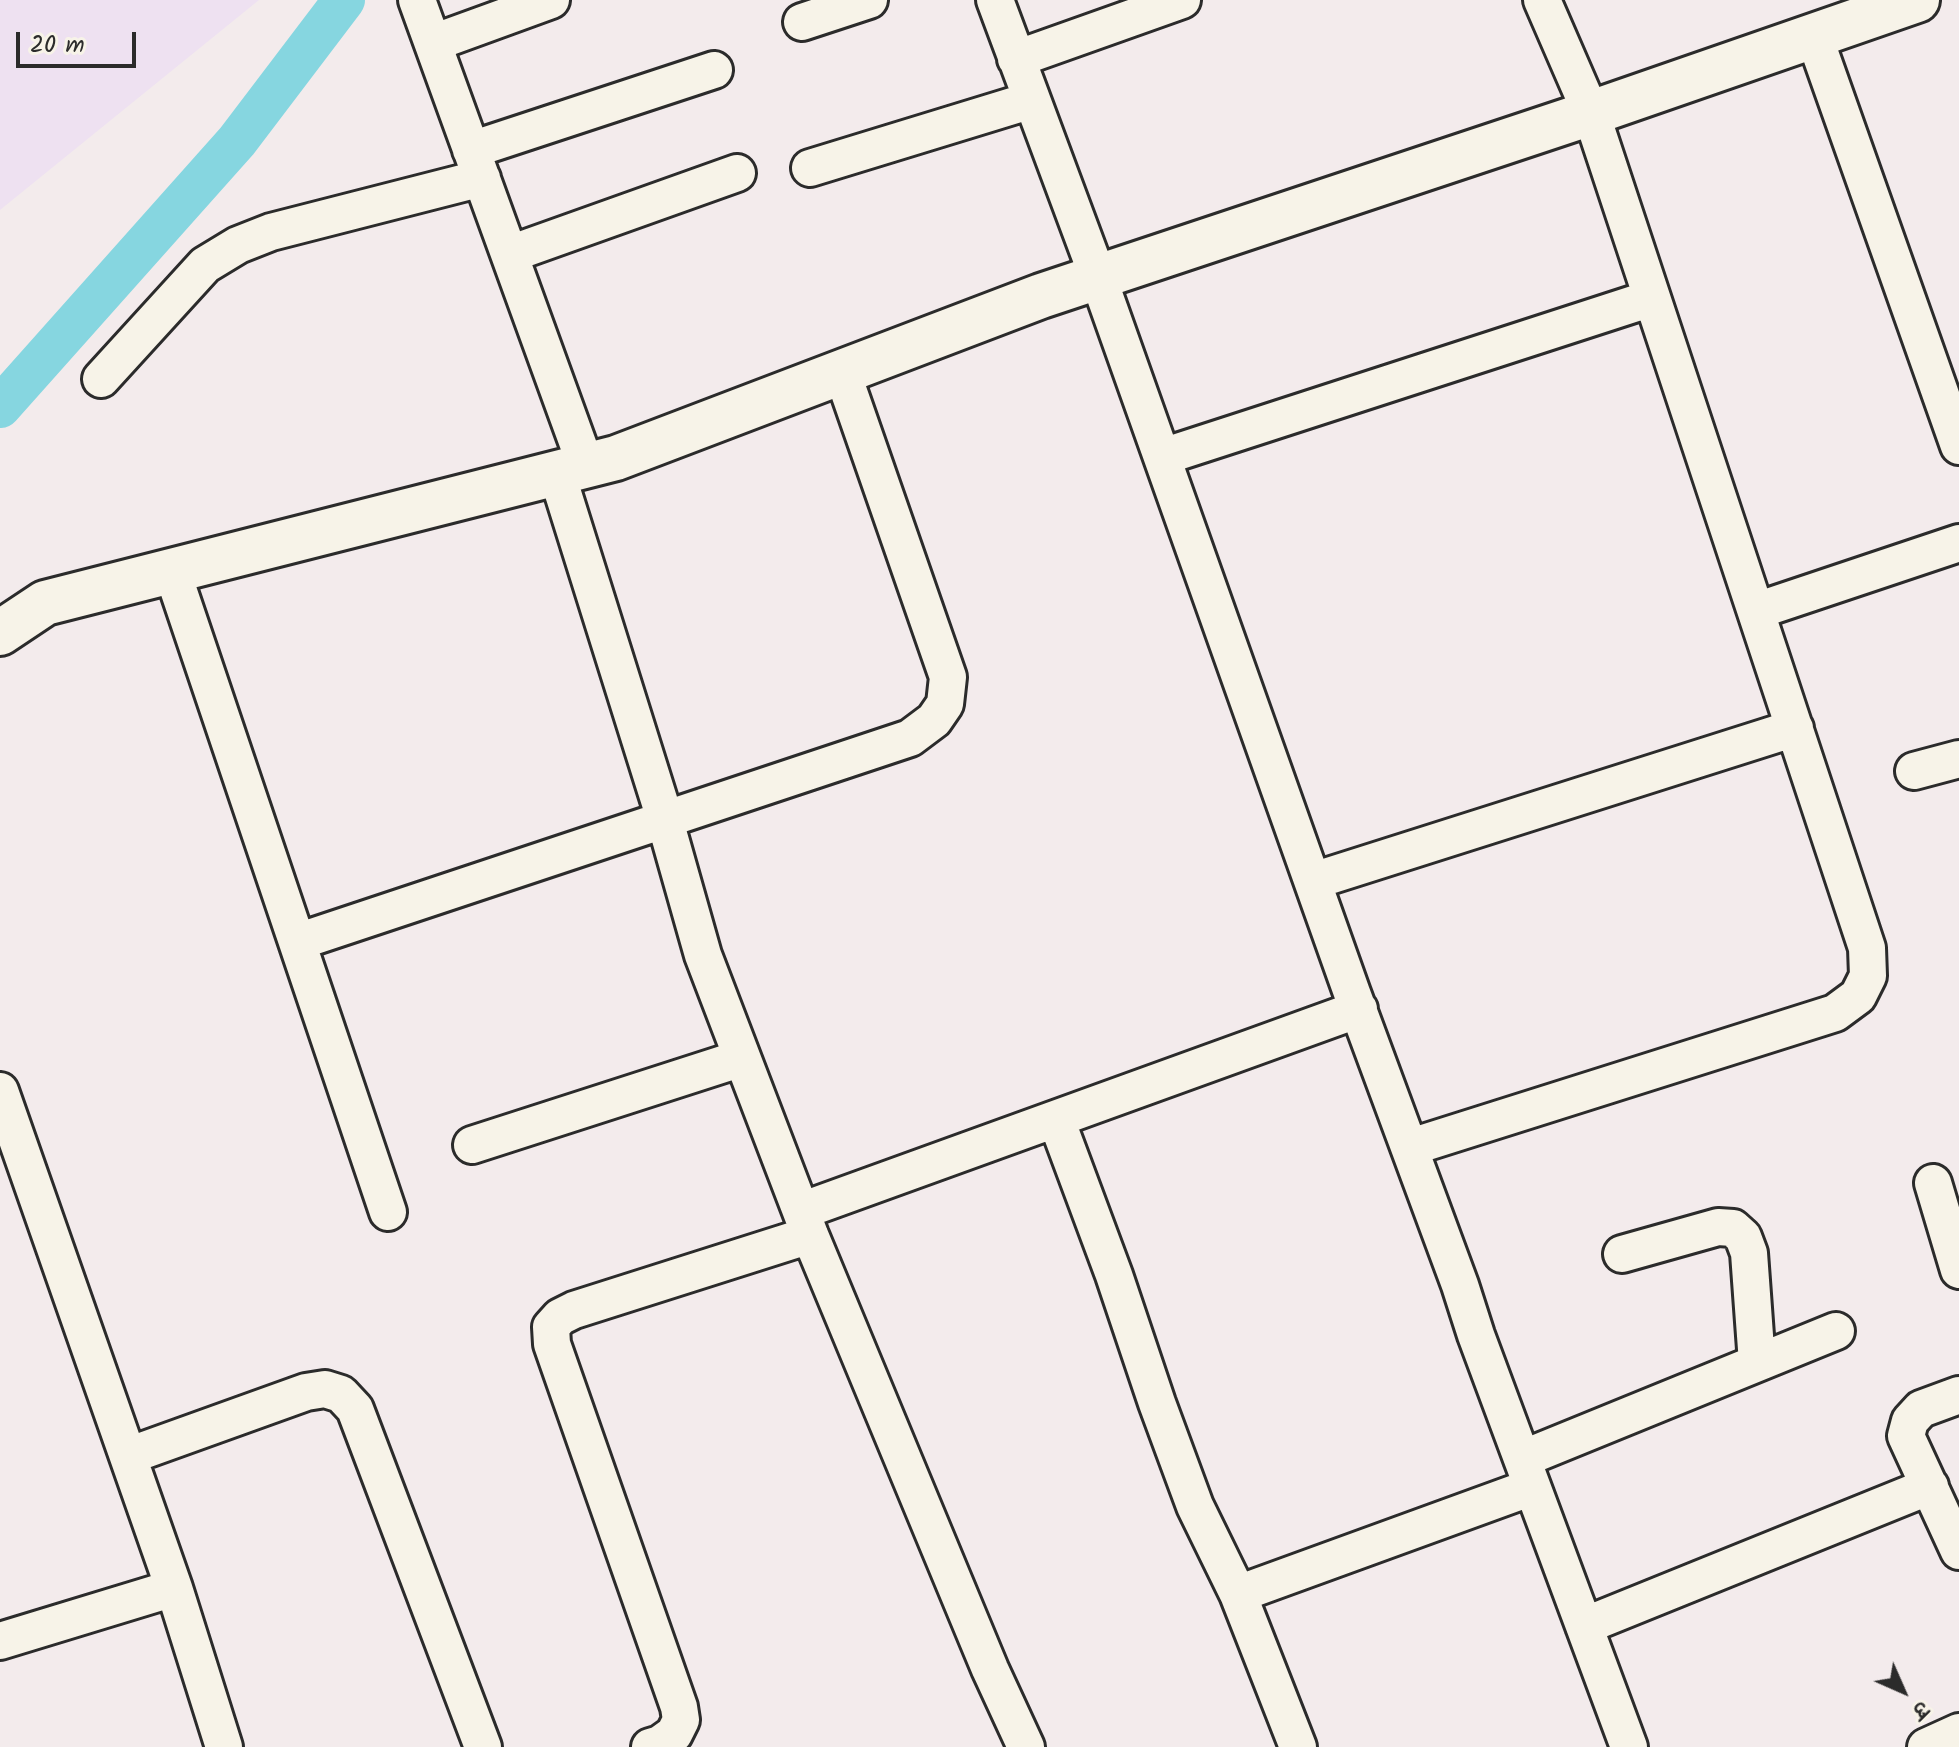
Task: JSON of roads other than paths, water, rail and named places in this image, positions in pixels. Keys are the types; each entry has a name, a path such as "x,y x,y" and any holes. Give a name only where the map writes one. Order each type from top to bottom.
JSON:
{"street":[{"path":"417,0 510,254 572,470 664,821 703,955 806,1223 990,1669 1026,1747"},
{"path":"433,43 551,0"},
{"path":"802,22 869,0"},
{"path":"995,0 1098,277 1476,1335 1629,1747"},
{"path":"1016,59 1182,0"},
{"path":"1411,1147 1835,1013 1858,996 1868,976 1867,948 1591,113 1542,0"},
{"path":"0,633 45,603 616,458 1041,296 1591,113 1917,0"},
{"path":"1814,36 1959,446"},
{"path":"101,379 205,265 238,245 477,164 714,70"},
{"path":"810,168 1032,100"},
{"path":"510,254 737,173"},
{"path":"1162,457 1652,298"},
{"path":"297,942 910,738 934,720 945,704 948,677 842,372"},
{"path":"1756,611 1959,543"},
{"path":"172,571 388,1212"},
{"path":"1313,881 1795,728"},
{"path":"1914,771 1959,759"},
{"path":"650,1747 674,1734 681,1720 679,1707 552,1344 551,1327 560,1317 806,1223 1056,1119 1359,1009"},
{"path":"472,1145 742,1058"},
{"path":"0,1091 174,1588 224,1747"},
{"path":"1056,1119 1195,1506 1238,1594 1298,1747"},
{"path":"1933,1183 1959,1270"},
{"path":"1622,1254 1718,1227 1733,1228 1743,1237 1749,1253 1757,1363"},
{"path":"1238,1594 1527,1473 1757,1363 1836,1331"},
{"path":"128,1456 306,1392 325,1389 341,1394 355,1409 483,1747"},
{"path":"1959,1395 1921,1409 1910,1421 1906,1436 1959,1551"},
{"path":"1584,1626 1930,1486"},
{"path":"0,1641 174,1588"},
{"path":"1926,1747 1959,1732"}],"waterway":[{"path":"0,407 237,141 344,0"}]}
